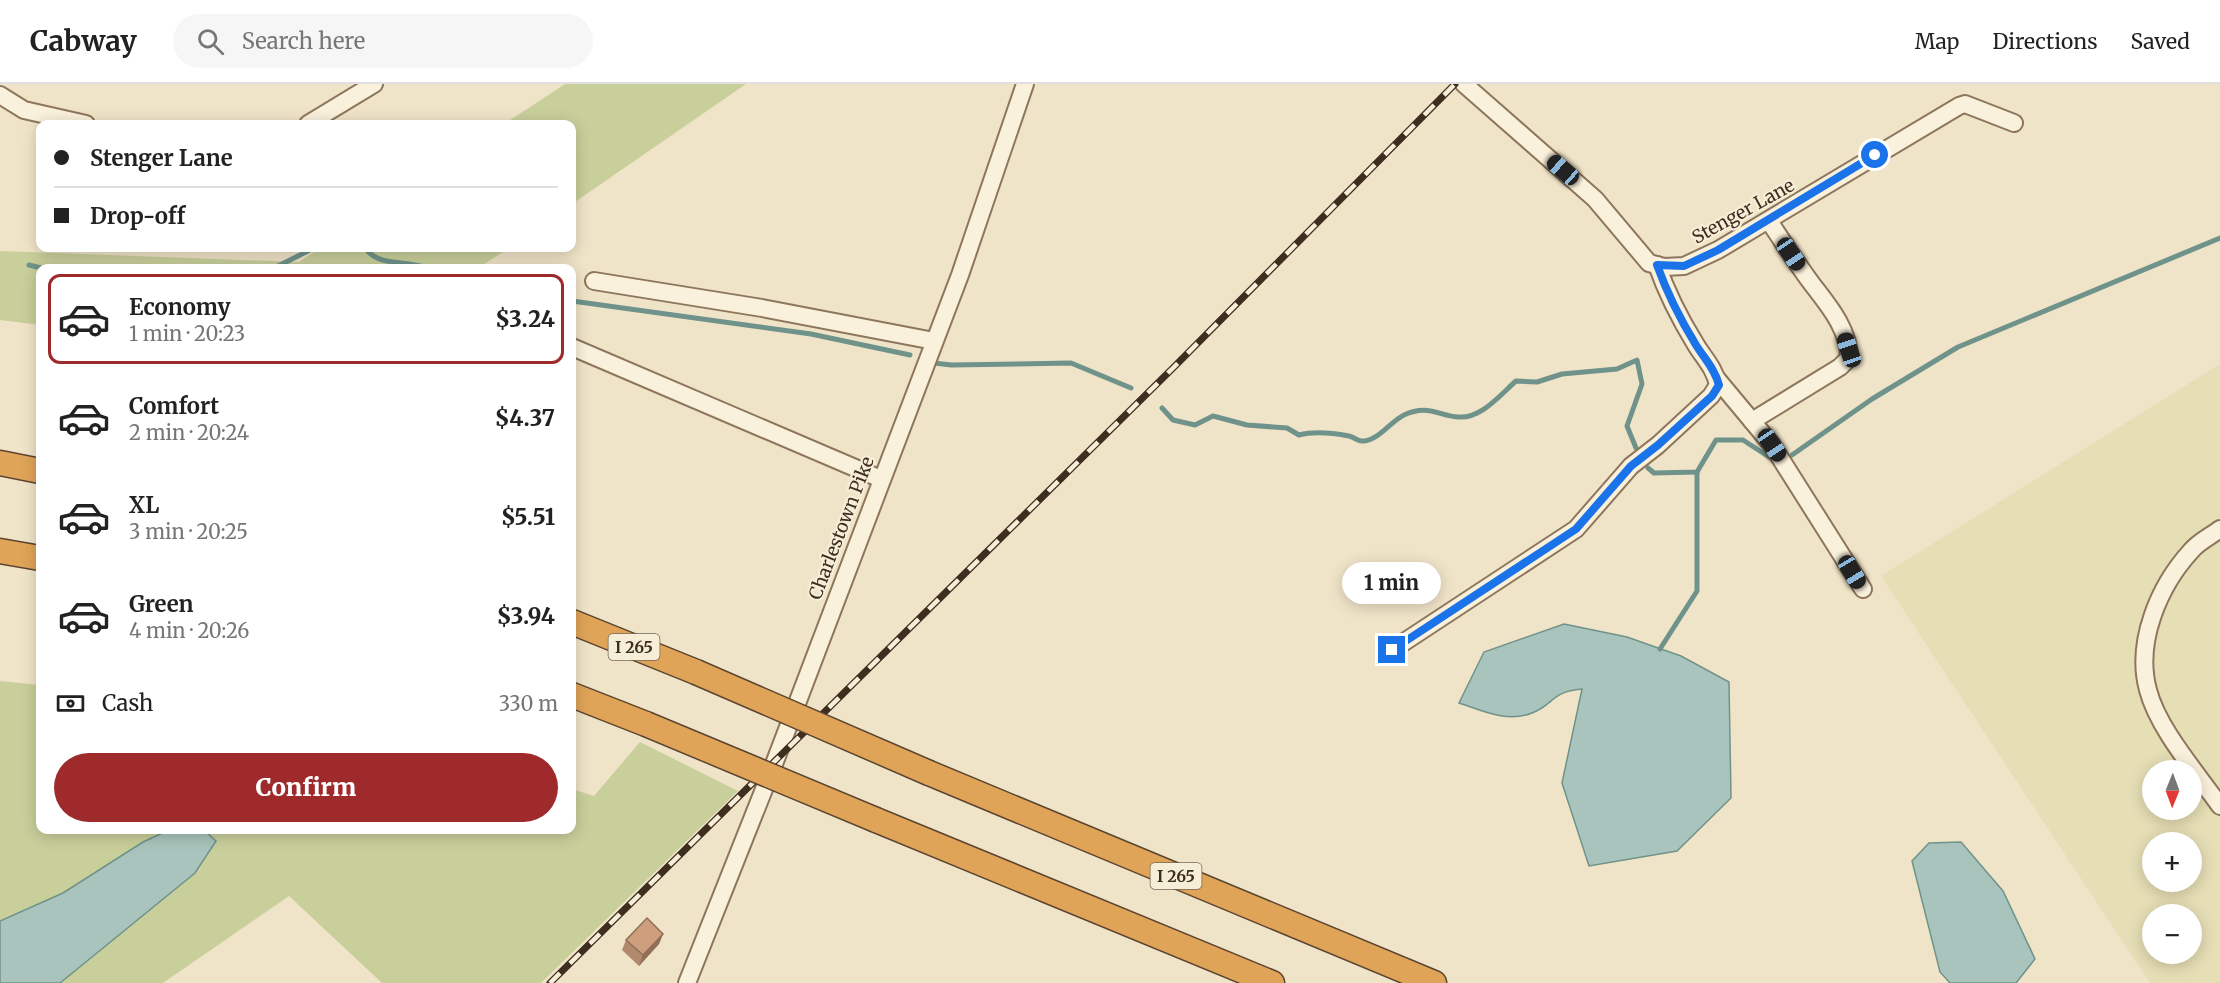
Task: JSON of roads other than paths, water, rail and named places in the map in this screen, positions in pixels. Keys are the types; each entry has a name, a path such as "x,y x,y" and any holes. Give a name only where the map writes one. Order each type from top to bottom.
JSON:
{"highway":[{"path":"0,463 36,470"},
{"path":"0,551 36,557"},
{"name":"I 265","path":"576,624 1434,983"},
{"path":"576,697 1272,983"}],"street":[{"path":"315,120 374,84"},
{"name":"Charlestown Pike","path":"687,983 778,754 934,341 1025,84"},
{"path":"1464,84 1595,199 1635,249 1649,263 1657,265 1667,293 1717,379 1784,463 1863,589"},
{"path":"0,95 24,110 68,120"},
{"name":"Stenger Lane","path":"1657,265 1684,266 1718,250 1959,106 1965,104 2014,123"},
{"path":"1752,421 1840,367 1849,358 1842,331 1824,297 1813,286 1769,221"},
{"path":"594,281 762,308 934,341"},
{"path":"576,349 783,440 881,479"},
{"path":"1392,650 1576,529 1631,466 1712,396 1719,385 1717,379"},
{"path":"2220,529 2192,549 2168,580 2152,618 2145,651 2148,690 2162,722 2220,806"}],"water":[{"path":"1564,624 1627,637 1681,656 1729,682 1731,798 1677,851 1589,866 1562,783 1582,689 1564,693 1539,710 1523,716 1495,715 1459,703 1484,652"},
{"path":"160,834 208,834 216,841 195,873 60,983 0,983 0,921 63,893 143,842"},
{"path":"1961,842 2003,891 2035,959 2016,983 1950,983 1940,972 1912,861 1929,843"}],"waterway":[{"path":"1792,455 1872,399 1958,347 2220,238"},
{"path":"282,264 306,252"},
{"path":"369,252 385,261 410,264"},
{"path":"29,265 36,267"},
{"path":"576,302 811,334 910,355"},
{"path":"1162,408 1173,420 1195,425 1213,416 1247,425 1287,428 1299,435 1330,433 1362,441 1378,435 1404,415 1419,410 1458,417 1475,414 1490,405 1516,381 1537,382 1562,374 1617,369 1637,360 1642,384 1627,426 1636,448"},
{"path":"934,363 951,365 1071,363 1131,388"},
{"path":"1648,468 1654,473 1697,472 1716,440 1743,440 1769,457"},
{"path":"1660,649 1697,591 1697,472"}],"railway":[{"path":"550,983 1173,368 1455,84"}]}
